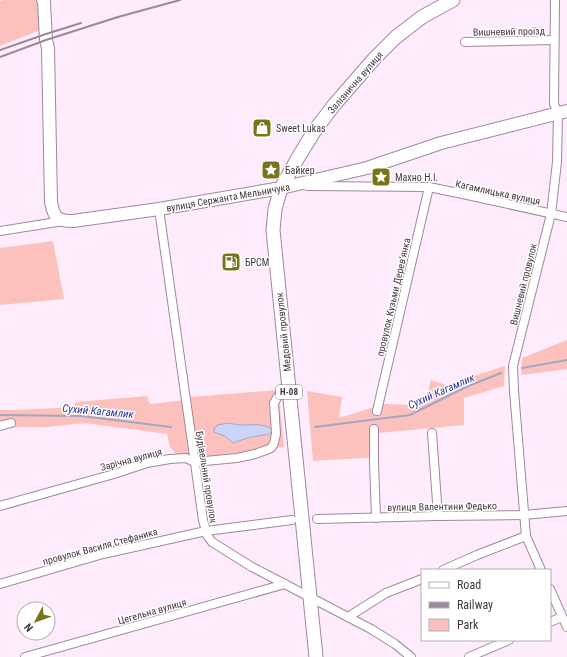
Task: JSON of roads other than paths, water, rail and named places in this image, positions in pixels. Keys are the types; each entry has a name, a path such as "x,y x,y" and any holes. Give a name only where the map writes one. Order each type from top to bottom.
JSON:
{"main road":[{"name":"Залізнична вулиця","path":"281,188 315,130 334,105 374,60 396,37 422,17 453,0"},
{"name":"Медовий провулок","path":"281,188 275,209 273,230 310,597"},
{"name":"Н-08","path":"310,597 316,657"}],"street":[{"name":"Вишневий провулок","path":"541,569 526,536 513,366 551,214 557,162 562,112 554,104 554,0"},
{"path":"44,1 46,40 48,48 51,202 56,217 64,221"},
{"name":"Вишневий проїзд","path":"464,42 554,40"},
{"name":"вулиця Сержанта Мельничука","path":"0,231 159,209 281,188 367,168 441,143 562,112"},
{"name":"Кагамлицька вулиця","path":"281,188 317,186 429,187 567,217"},
{"name":"провулок Кузьми Деревʼянка","path":"377,411 429,187"},
{"name":"Будівельний провулок","path":"159,209 202,520 207,535 212,542 252,567 371,628 396,644 411,657"},
{"name":"Зарічна вулиця","path":"0,506 114,474 147,463 186,458 194,462 236,458 269,450 274,443 276,434 274,403 278,396 289,387"},
{"path":"0,426 11,423"},
{"path":"374,428 376,518"},
{"path":"432,433 438,516"},
{"name":"вулиця Валентини Федько","path":"317,519 524,515 567,512"},
{"path":"206,530 292,520"},
{"name":"провулок Василя Стефаника","path":"0,584 103,554 206,530"},
{"path":"445,569 526,536"},
{"path":"348,617 386,593 421,579"},
{"name":"Цегельна вулиця","path":"24,657 285,584"},
{"path":"551,591 564,615 567,627"},
{"path":"551,622 564,615"},
{"path":"469,657 506,641"}],"water":[{"path":"229,423 240,425 262,425 273,430 269,434 247,438 233,443 225,436 214,432 217,425"}],"waterway":[{"name":"Сухий Кагамлик","path":"522,368 567,360"},
{"name":"Сухий Кагамлик","path":"315,427 410,415 466,387 501,373"},
{"name":"Сухий Кагамлик","path":"0,415 81,416 171,427"}],"railway":[{"path":"0,57 46,40 118,17 180,0"},
{"path":"0,50 81,23"}],"place":[{"name":"Sweet Lukas","path":"262,128"},
{"name":"Байкер","path":"271,170"},
{"name":"Махно Н.І.","path":"381,177"},
{"name":"БРСМ","path":"231,262"}]}
